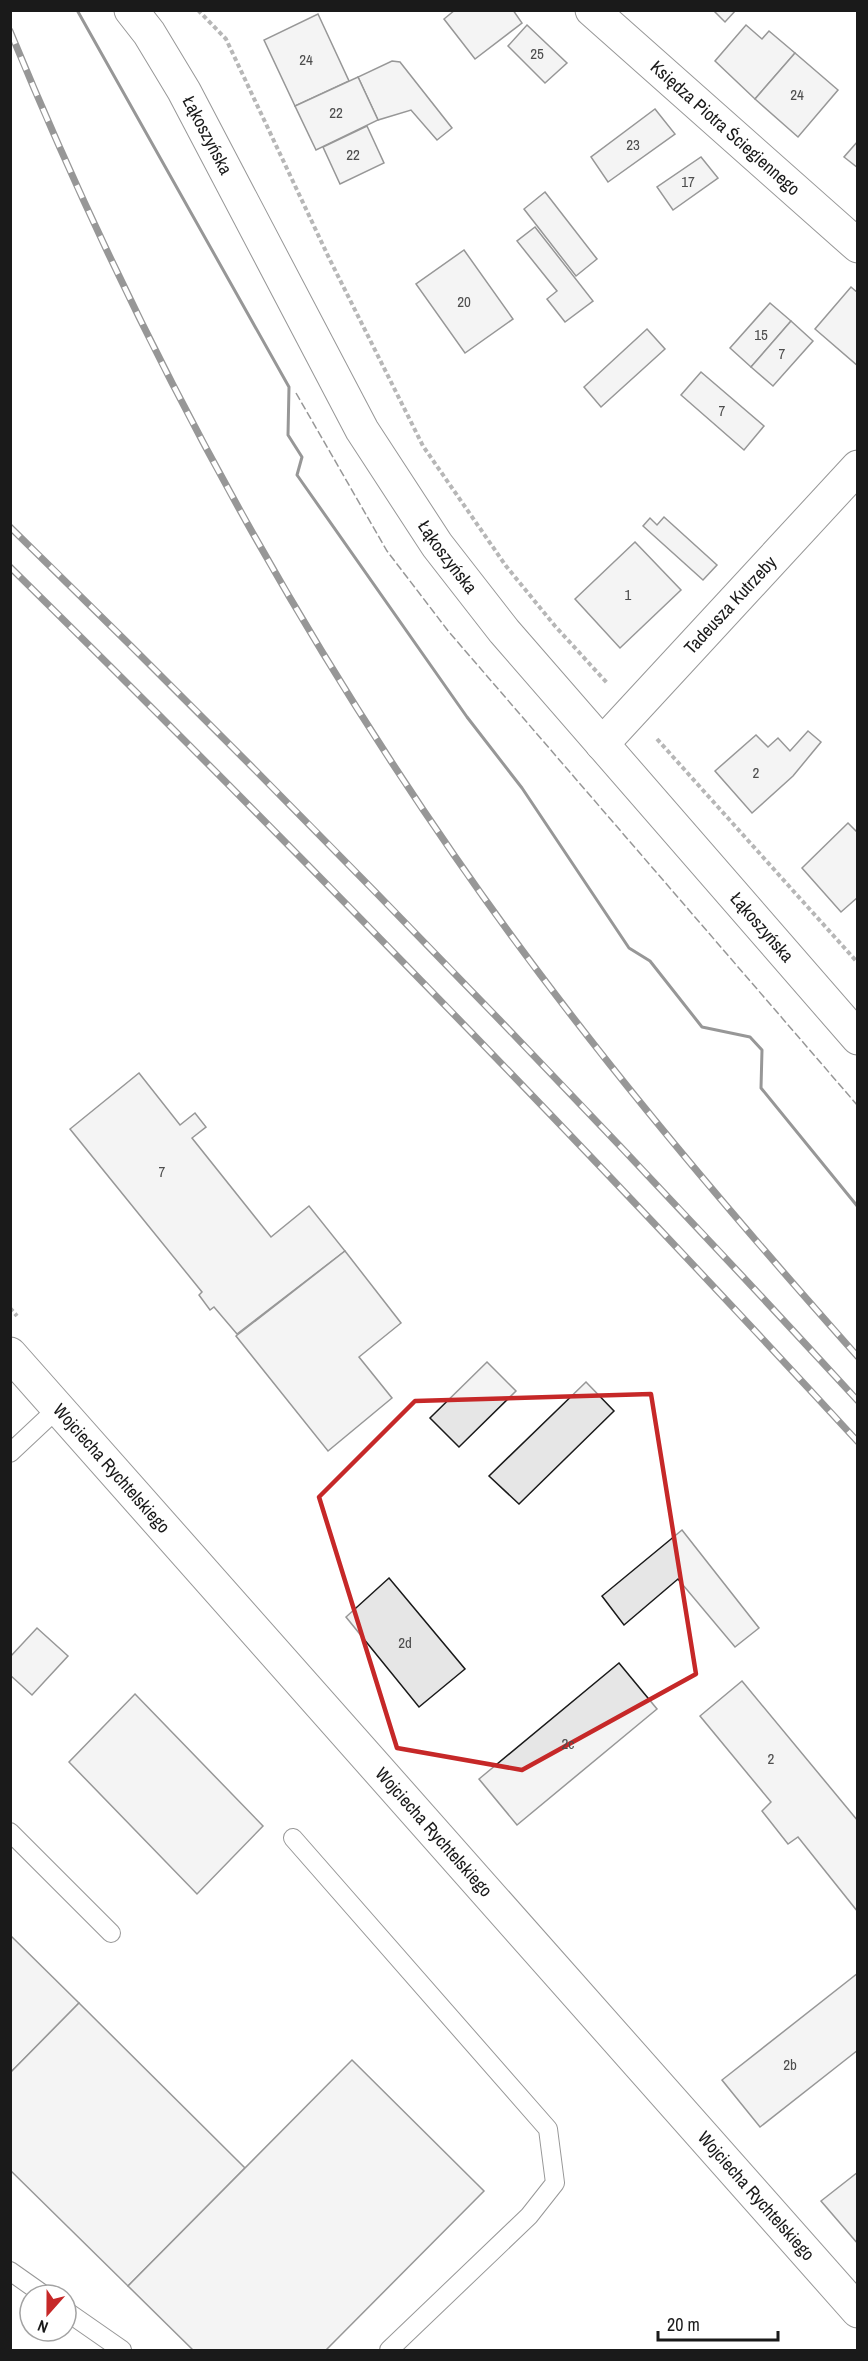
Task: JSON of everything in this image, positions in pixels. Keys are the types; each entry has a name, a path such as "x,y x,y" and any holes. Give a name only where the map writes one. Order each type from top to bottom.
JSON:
{"street":[{"name":"Łąkoszyńska","path":"132,10 184,91 363,430 436,545 504,632 858,1038"},
{"name":"Księdza Piotra Ściegiennego","path":"592,10 858,246"},
{"name":"Tadeusza Kutrzeby","path":"602,744 858,467"},
{"name":"Wojciecha Rychtelskiego","path":"10,1354 858,2311"}],"lane":[{"path":"10,1453 58,1408"},
{"path":"10,1832 111,1933"},
{"path":"293,1838 548,2129 555,2183 529,2216 388,2350"},
{"path":"10,2271 27,2283"},
{"path":"78,2319 122,2350"}],"path":[{"path":"198,10 226,39 329,258 423,446 506,566 555,626 858,963"}],"highlighted area":[{"path":"651,1394 696,1674 522,1770 397,1748 319,1497 415,1401"}],"building":[{"path":"455,10 513,10 522,23 475,59 444,19"},
{"path":"713,10 736,10 725,22"},
{"path":"318,14 349,81 295,106 264,40"},
{"path":"527,25 567,63 545,83 508,46"},
{"path":"746,25 762,39 769,31 795,53 755,99 715,61"},
{"path":"795,53 838,90 798,137 755,99"},
{"path":"392,61 400,62 452,128 437,140 411,110 378,120 358,77"},
{"path":"358,77 378,120 316,150 295,106"},
{"path":"655,109 675,134 608,182 591,157"},
{"path":"367,126 384,163 340,184 323,147"},
{"path":"858,141 858,168 844,157"},
{"path":"701,157 718,178 673,210 657,187"},
{"path":"545,192 597,259 576,276 524,209"},
{"path":"535,227 593,301 565,322 547,299 557,291 517,241"},
{"path":"464,250 513,319 465,353 416,284"},
{"path":"851,287 858,293 858,366 815,329"},
{"path":"770,303 791,321 751,367 730,348"},
{"path":"791,321 813,341 773,386 751,367"},
{"path":"647,329 665,349 601,407 584,387"},
{"path":"701,372 764,426 744,450 681,395"},
{"path":"664,517 717,565 703,580 643,526 650,518 657,525"},
{"path":"635,542 681,590 620,648 575,599"},
{"path":"808,731 821,742 793,776 752,813 715,771 756,735 768,747 778,738 790,751"},
{"path":"848,823 858,833 858,897 841,912 802,868"},
{"path":"139,1073 180,1125 195,1113 206,1127 192,1138 271,1237 309,1206 345,1251 237,1334 214,1307 210,1310 199,1295 202,1292 70,1129"},
{"path":"345,1251 401,1323 359,1357 392,1398 328,1451 236,1336"},
{"path":"487,1362 516,1391 459,1447 430,1418"},
{"path":"586,1382 614,1411 519,1504 489,1476"},
{"path":"682,1530 759,1628 735,1647 678,1579 624,1625 602,1596"},
{"path":"389,1578 465,1669 419,1707 346,1617"},
{"path":"37,1628 68,1656 32,1695 10,1675 10,1657"},
{"path":"619,1663 657,1709 517,1825 479,1779"},
{"path":"742,1681 858,1821 858,1912 798,1837 788,1844 762,1811 771,1802 700,1716"},
{"path":"135,1694 263,1826 197,1894 69,1762"},
{"path":"10,1935 79,2003 10,2073"},
{"path":"858,1973 858,2050 760,2127 722,2080"},
{"path":"79,2003 245,2168 128,2286 10,2170 10,2073"},
{"path":"352,2060 484,2191 326,2350 193,2350 128,2286"},
{"path":"858,2172 858,2244 821,2201"}],"railway":[{"path":"10,31 105,246 210,455 326,658 389,758 501,921 598,1049 699,1174 858,1357"},
{"path":"10,527 440,958 755,1289 858,1401"},
{"path":"10,567 439,999 650,1219 858,1442"}],"fence":[{"path":"296,393 387,551 449,632 858,1106"}],"wall":[{"path":"77,10 289,387 288,435 302,457 297,475 467,717 522,788 629,948 650,961 702,1027 750,1037 762,1050 761,1088 858,1207"}]}
